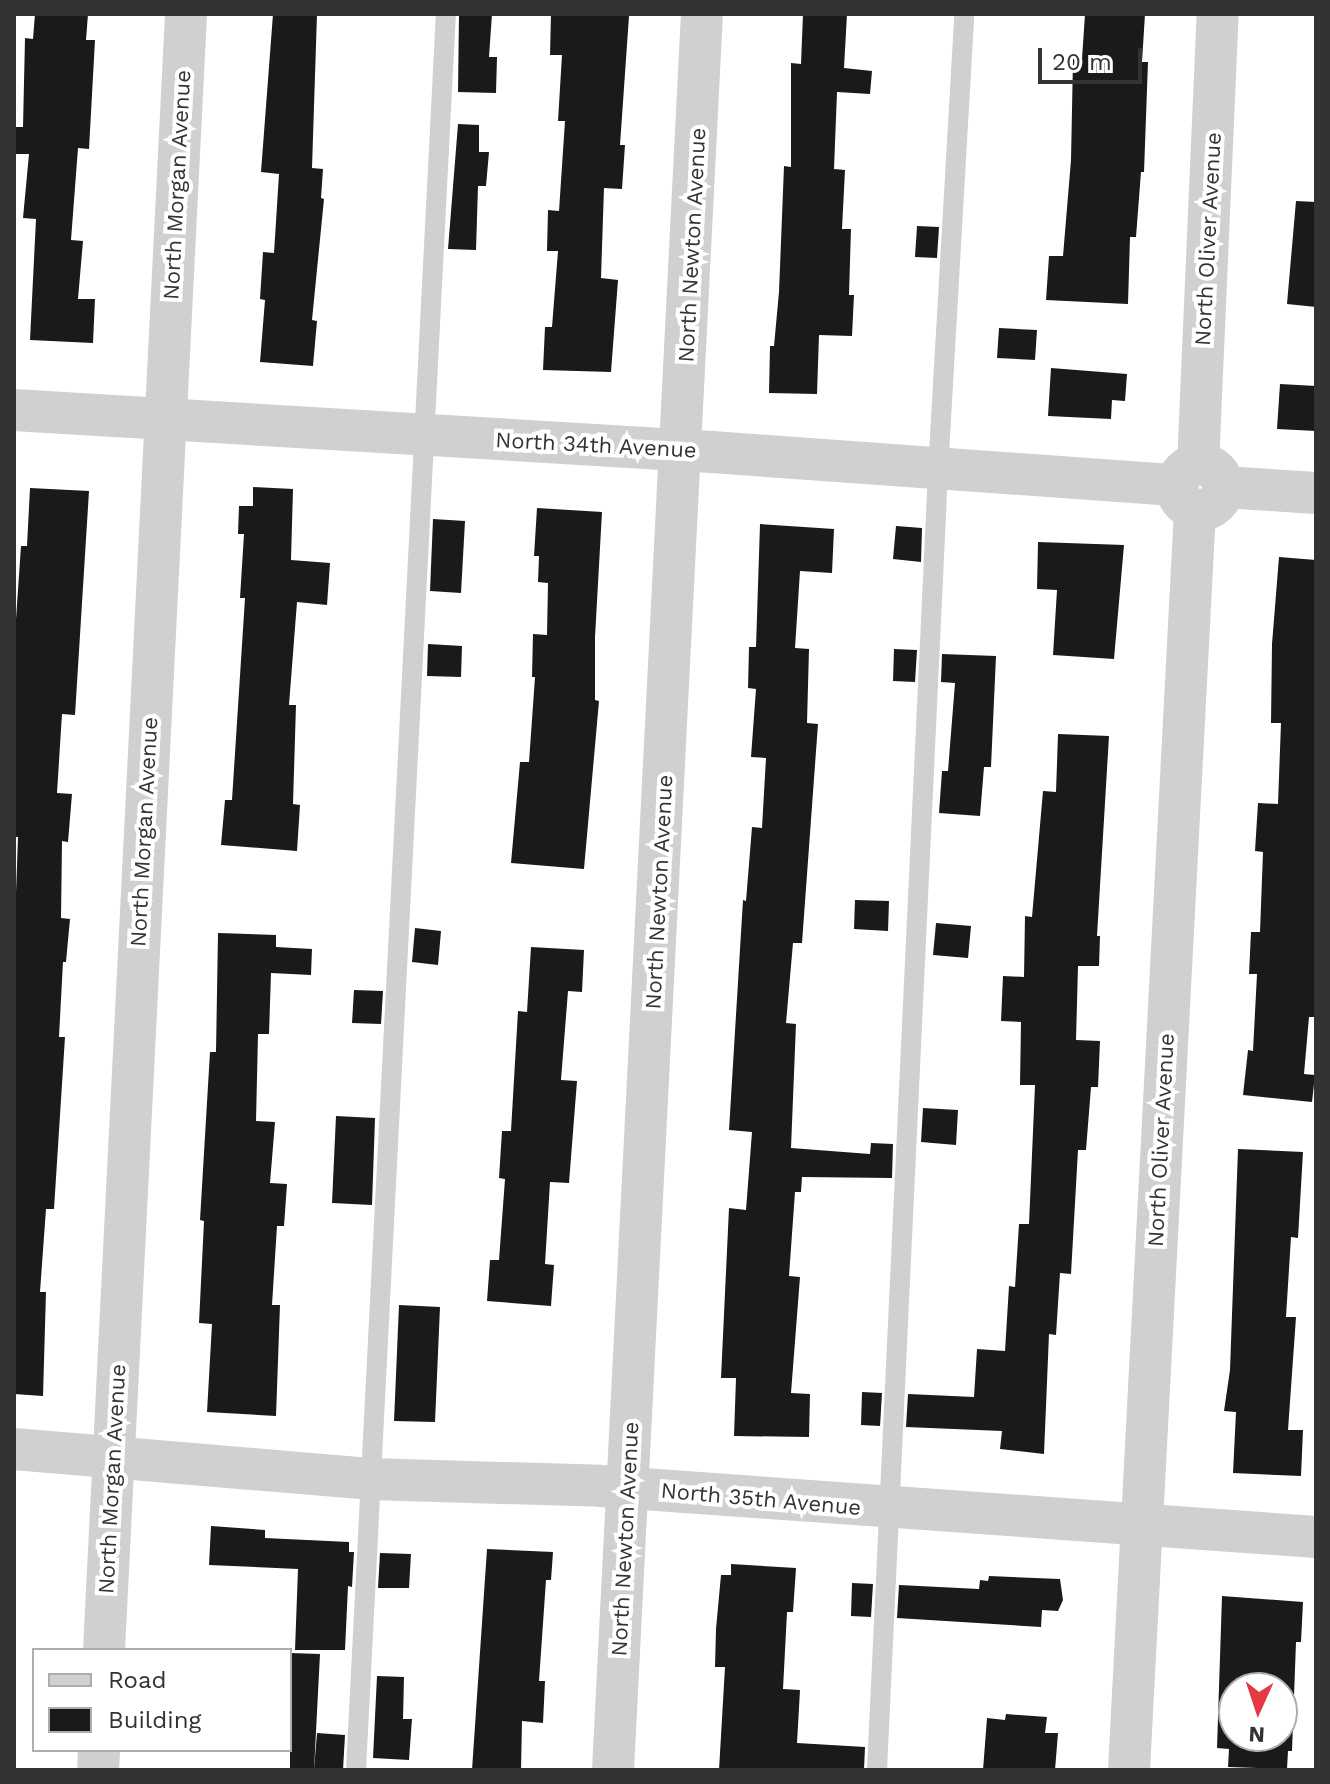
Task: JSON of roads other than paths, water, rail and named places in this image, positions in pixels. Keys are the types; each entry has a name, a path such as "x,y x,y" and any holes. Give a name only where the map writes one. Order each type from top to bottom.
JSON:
{"street":[{"name":"North Morgan Avenue","path":"104,1648 186,14"},
{"name":"North Newton Avenue","path":"613,1770 702,14"},
{"name":"North Oliver Avenue","path":"1129,1770 1198,487 1218,14"},
{"name":"North 34th Avenue","path":"14,410 1316,493"},
{"name":"North 35th Avenue","path":"14,1449 370,1479 628,1489 1316,1537"}],"lane":[{"path":"356,1770 446,14"},
{"path":"877,1770 892,1509 938,471 964,14"}]}
